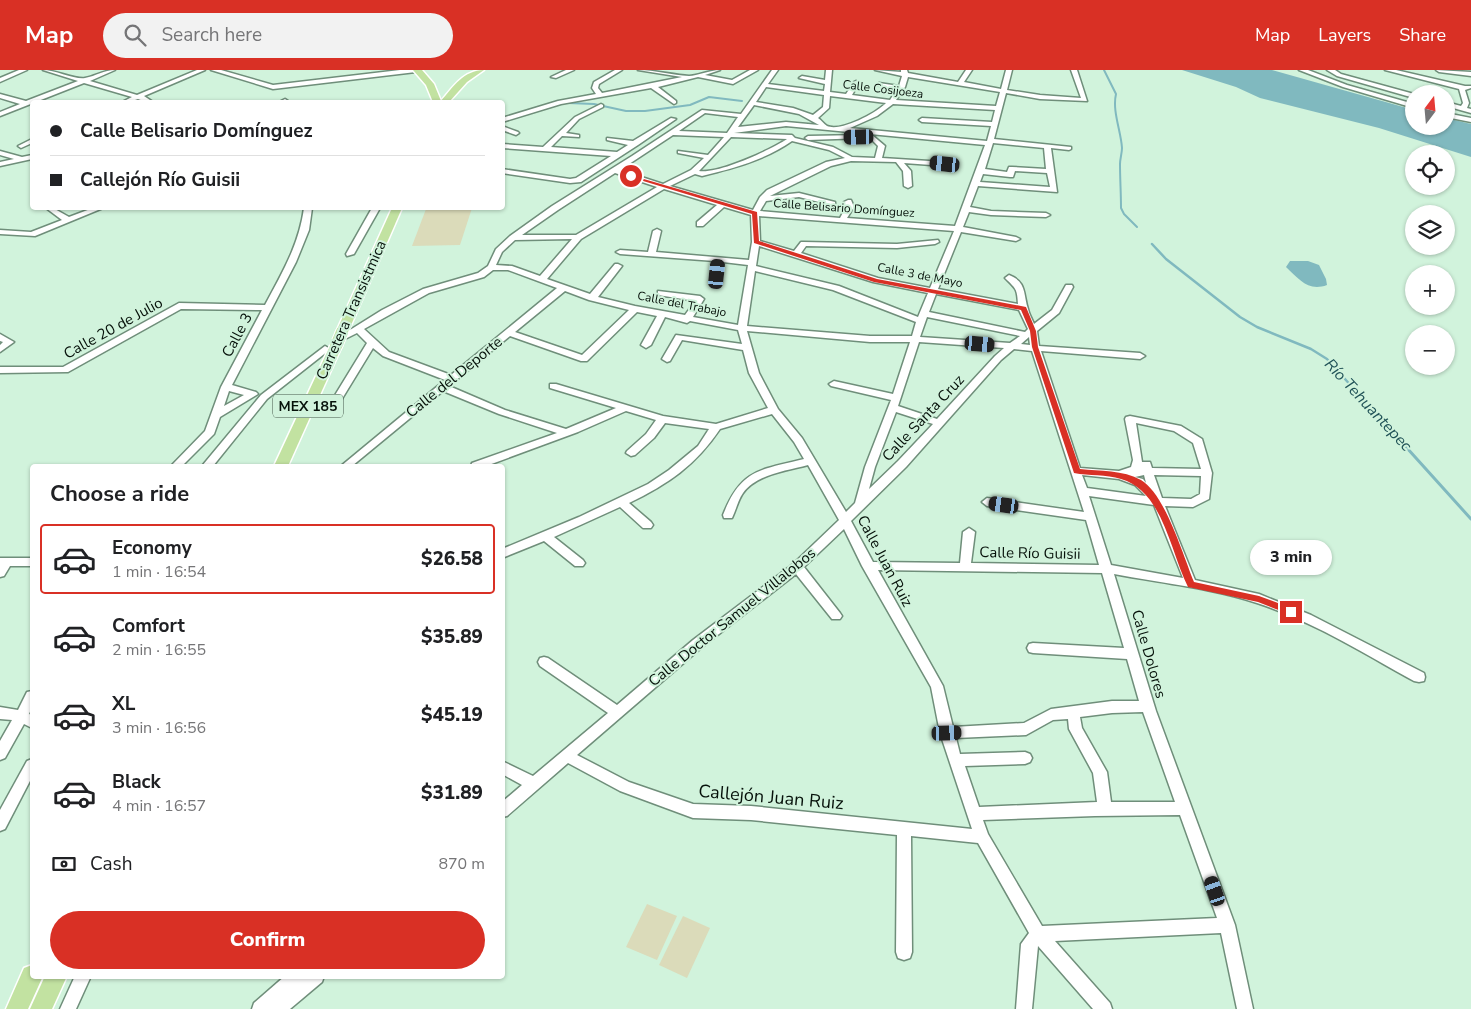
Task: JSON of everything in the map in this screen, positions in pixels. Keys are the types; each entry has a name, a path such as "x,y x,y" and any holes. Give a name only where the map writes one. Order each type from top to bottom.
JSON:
{"main road":[{"path":"416,70 427,82 436,100"},
{"path":"447,100 464,80 480,70"},
{"path":"427,82 444,85 464,80"},
{"name":"Carretera Transistmica","path":"282,464 330,347 345,334 396,210"},
{"path":"16,1009 31,979"},
{"path":"41,1009 55,979"}],"street":[{"path":"0,80 24,70"},
{"path":"46,70 145,100"},
{"path":"39,100 112,70"},
{"path":"130,100 199,70"},
{"path":"214,70 273,87 416,70"},
{"path":"554,77 571,70"},
{"path":"600,96 595,88 596,83 619,70"},
{"path":"641,70 733,82 755,70"},
{"path":"505,119 560,102 653,86 718,70"},
{"path":"542,279 578,237 664,186 694,172 710,157 730,133 775,70"},
{"path":"815,117 826,108 829,70"},
{"path":"878,70 1005,91 1085,100 1074,70"},
{"path":"924,78 929,70"},
{"path":"960,84 969,70"},
{"name":"Calle Doctor Samuel Villalobos","path":"505,808 697,644 797,567 860,504 870,467 894,403 922,318 958,232 990,142 1009,70"},
{"path":"1302,70 1345,86 1405,103"},
{"path":"1332,70 1405,83 1420,73 1469,86"},
{"path":"1388,70 1405,83"},
{"path":"1438,70 1471,74"},
{"path":"845,129 874,115 892,102 905,82 905,73"},
{"path":"1456,73 1469,86"},
{"path":"802,78 829,83"},
{"path":"848,96 856,83"},
{"name":"Calle Cosijoeza","path":"764,85 892,102 1000,108"},
{"path":"879,85 901,88"},
{"path":"653,86 674,102"},
{"path":"1463,109 1466,103 1462,89 1469,86"},
{"path":"0,96 30,104"},
{"path":"753,103 796,110 815,117 824,126"},
{"path":"0,114 30,104"},
{"path":"545,149 577,118 601,106"},
{"path":"1455,107 1471,111"},
{"path":"345,334 426,291 481,275 491,267 499,251 513,238 555,208 674,133 704,111 742,116"},
{"path":"1455,116 1471,120"},
{"path":"505,171 570,181 578,180 673,119"},
{"path":"922,120 995,124"},
{"path":"730,133 786,124 1069,148"},
{"path":"505,129 516,133"},
{"path":"845,129 872,137 882,146 878,160"},
{"path":"674,133 730,133 791,138 872,137"},
{"path":"560,134 577,136"},
{"path":"791,138 831,148 851,159"},
{"path":"694,172 702,174 758,156 783,145 791,138"},
{"path":"609,139 636,144"},
{"path":"21,146 30,143"},
{"path":"505,146 621,154 635,158"},
{"path":"975,184 1054,190 1047,146"},
{"path":"680,152 710,157"},
{"path":"0,153 21,159"},
{"path":"0,164 30,157"},
{"path":"755,213 763,199 776,189 829,164 851,159 945,164"},
{"path":"898,160 907,171 908,186"},
{"path":"980,171 1010,175 1012,169 1050,171"},
{"name":"Calle Belisario Domínguez","path":"615,171 755,213 932,226 950,228 958,232 1016,239"},
{"name":"Calle Belisario Domínguez","path":"763,199 799,195 832,204"},
{"path":"842,220 850,207 848,202"},
{"path":"700,224 723,204"},
{"path":"966,209 1046,215"},
{"path":"52,210 68,220"},
{"path":"0,232 32,234 94,210"},
{"name":"Calle 3","path":"178,464 210,432 226,387 292,262 305,230 308,210"},
{"path":"350,254 375,210"},
{"name":"Calle Juan Ruiz","path":"755,213 756,242 742,328 754,373 774,410 798,440 845,520 868,566 936,686 947,733 982,837 1038,934 1104,1009"},
{"path":"652,254 657,231"},
{"path":"513,238 578,237"},
{"name":"Calle 3 de Mayo","path":"756,242 876,280 1023,308"},
{"path":"796,254 804,244 897,246 936,242"},
{"path":"620,252 718,259 753,266 836,288 922,318 1030,333"},
{"path":"717,274 718,259"},
{"path":"592,298 618,266"},
{"name":"Calle del Trabajo","path":"491,267 509,268 592,298 635,309 688,320 742,328 870,339 915,339 1140,356"},
{"name":"Calle Dolores","path":"1009,278 1017,283 1021,290 1023,308 1030,333 1092,517 1148,706 1227,925 1244,1009"},
{"name":"Calle Santa Cruz","path":"860,504 902,464 998,358 1056,311 1069,287"},
{"name":"Calle del Deporte","path":"348,464 563,288"},
{"path":"660,293 700,299 688,320"},
{"name":"Calle 20 de Julio","path":"0,370 66,370 179,306 268,308"},
{"path":"508,334 584,359 635,309"},
{"path":"646,346 662,314"},
{"path":"358,328 386,354 452,379"},
{"path":"0,337 9,342 0,349"},
{"path":"668,359 679,337 747,348"},
{"path":"334,405 372,343"},
{"path":"209,464 264,397 330,347"},
{"path":"834,384 894,403 940,423"},
{"path":"553,386 662,419 716,427 774,410"},
{"path":"226,387 264,397"},
{"path":"442,387 502,412 558,429 565,433"},
{"path":"216,415 253,394"},
{"path":"481,464 565,433 627,407"},
{"path":"631,453 650,436 662,419"},
{"path":"1083,491 1158,502 1193,503 1205,496 1207,473 1198,441 1177,428 1130,419 1138,460 1135,469 1120,476"},
{"path":"505,553 621,502 673,473 702,448 716,427"},
{"path":"1136,446 1149,471 1158,502 1191,584"},
{"path":"728,515 734,498 744,485 759,476 810,461"},
{"path":"1077,471 1120,476 1139,482 1158,502"},
{"path":"1120,476 1149,471 1207,473"},
{"path":"621,502 647,525"},
{"path":"987,502 1092,517"},
{"path":"965,567 969,532"},
{"path":"545,535 579,563"},
{"path":"0,573 4,562 30,562"},
{"name":"Calle Río Guisii","path":"868,566 1108,569 1191,584 1259,599 1307,618 1419,676"},
{"path":"797,567 836,616"},
{"path":"1032,648 1132,654"},
{"path":"544,662 617,712"},
{"path":"0,754 27,719 30,705"},
{"path":"947,733 1026,729 1051,714 1073,713 1112,707 1148,706"},
{"path":"0,713 27,719"},
{"path":"1073,713 1076,729 1100,772 1105,809"},
{"name":"Callejón Juan Ruiz","path":"567,756 626,786 693,811 751,813 982,837"},
{"path":"956,760 1025,758"},
{"path":"0,824 30,769"},
{"path":"505,769 534,784"},
{"path":"974,814 1186,808"},
{"path":"904,830 904,952"},
{"path":"1024,1009 1029,944 1038,934 1227,925"},
{"path":"68,1009 82,979"},
{"path":"260,1009 293,979"},
{"path":"278,1009 313,979"}],"green space":[{"path":"426,210 471,210 460,245 412,246"},
{"path":"647,904 677,916 657,960 626,947"},
{"path":"683,916 710,928 687,978 659,965"}],"water":[{"path":"1182,70 1272,70 1405,107 1405,135 1455,135 1455,120 1471,124 1471,157 1455,152 1455,145 1433,145 1379,128 1260,98 1236,87"},
{"path":"1290,261 1308,261 1319,265 1327,285 1314,287 1304,283 1286,267"}],"waterway":[{"name":"Río Tehuantepec","path":"1104,70 1116,94 1115,107 1122,148 1120,164 1121,208 1124,214 1137,227"},
{"path":"568,103 594,104 626,111 645,111 690,105 709,97 742,101"},
{"name":"Río Tehuantepec","path":"1152,244 1166,259 1240,317 1257,327 1311,349 1327,359 1389,428"},
{"name":"Río Tehuantepec","path":"1388,427 1471,519"}],"route":[{"path":"631,176 755,213 756,242 876,280 1023,308 1033,331 1035,347 1077,471 1120,476 1139,482 1158,502 1191,584 1259,599 1291,612"}]}
